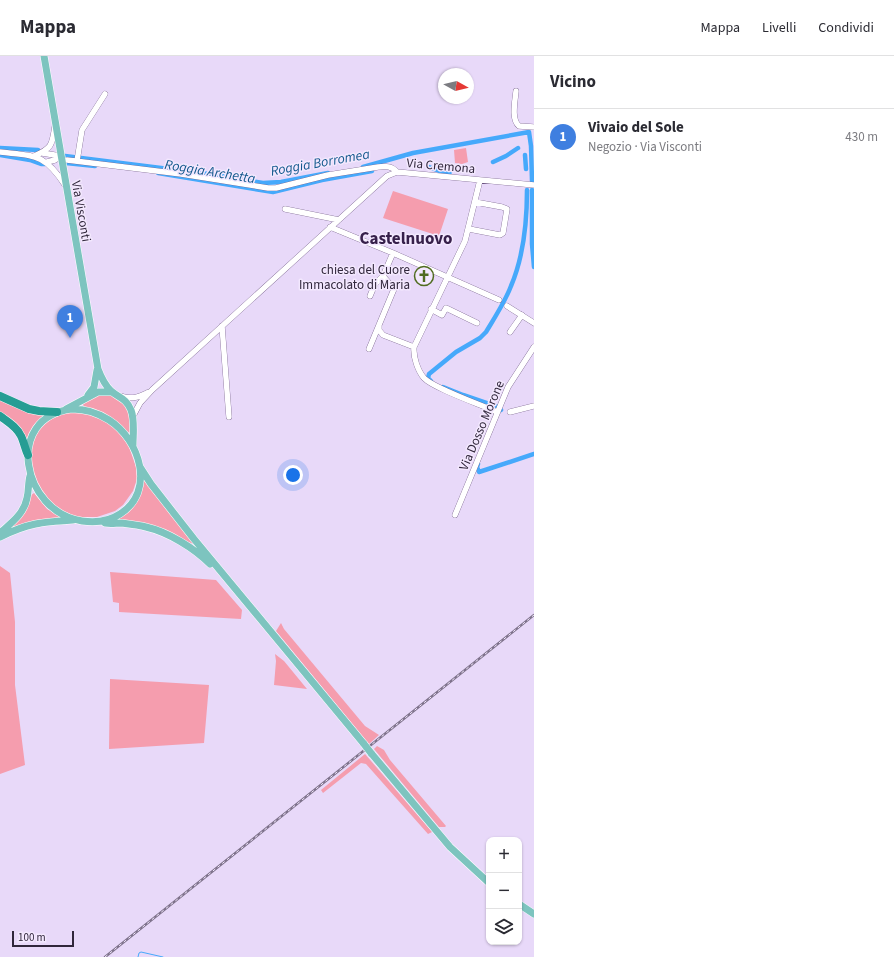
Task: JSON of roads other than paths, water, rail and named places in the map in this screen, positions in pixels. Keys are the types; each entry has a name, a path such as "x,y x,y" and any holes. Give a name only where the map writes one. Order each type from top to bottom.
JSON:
{"highway":[{"path":"0,396 39,411 61,411"},
{"path":"0,416 12,425 21,436 24,448 28,454"}],"main road":[{"name":"Via Visconti","path":"44,56 55,125 64,158 66,186 98,369"},
{"path":"98,369 106,385 112,392 120,396 129,406 132,416 132,445"},
{"path":"82,400 92,392 98,369"},
{"path":"76,520 49,506 33,484 30,476 28,454 29,444 37,427 50,416 98,392 112,392"},
{"path":"61,411 82,409 110,420 120,429 132,445 140,467 151,484 194,539 450,847 486,880"},
{"path":"99,522 106,521 116,516 127,509 134,500 140,488 140,467"},
{"path":"0,533 15,520 24,507 27,498 30,476"},
{"path":"0,537 22,526 36,523 76,520 147,527 182,542 199,553 229,581"},
{"path":"522,906 534,914"}],"street":[{"path":"516,91 516,122 519,126 534,127"},
{"path":"78,158 82,130 105,94"},
{"path":"34,156 46,151 52,142 55,125"},
{"path":"0,152 34,156 47,162 56,171 66,186"},
{"path":"42,153 64,158"},
{"path":"47,162 64,158 78,158 268,188 276,188 328,175 386,166 394,168 397,172"},
{"name":"Via Cremona","path":"132,416 140,403 152,390 387,176 397,172 534,185"},
{"path":"480,180 465,241 431,309 414,347 413,353 424,378 431,384 498,409"},
{"path":"469,229 500,236 503,234 507,209 475,202"},
{"path":"286,209 339,220"},
{"path":"330,227 393,252 499,300"},
{"path":"370,296 375,284 383,276 393,252"},
{"path":"369,349 394,289 383,276"},
{"path":"507,306 534,323"},
{"path":"431,309 442,315 446,308 477,323"},
{"path":"510,332 522,315"},
{"path":"379,325 379,330 382,335 414,347"},
{"path":"222,326 229,417"},
{"name":"Via Dosso Morone","path":"455,515 498,409 514,376 534,347"},
{"name":"Via Cremona","path":"120,396 126,398 136,398 152,390"},
{"path":"510,412 534,406"}],"waterway":[{"name":"Roggia Borromea","path":"363,167 413,153 529,132 532,181"},
{"name":"Roggia Borromea","path":"0,148 38,150"},
{"name":"Roggia Archetta","path":"493,162 518,148"},
{"name":"Roggia Archetta","path":"0,155 45,164"},
{"name":"Roggia Archetta","path":"525,155 526,169"},
{"name":"Roggia Borromea","path":"65,156 209,174 263,183 281,182 328,173"},
{"name":"Roggia Archetta","path":"66,163 95,166"},
{"name":"Roggia Archetta","path":"429,167 442,172 450,172"},
{"name":"Roggia Archetta","path":"158,173 273,192 322,180 372,171"},
{"name":"Roggia Archetta","path":"431,381 428,378 429,374 456,352 480,338 486,332 506,298 519,263 525,226 527,190"},
{"name":"Roggia Borromea","path":"532,190 532,244 534,267"},
{"name":"Roggia Archetta","path":"443,387 498,407 501,410"},
{"name":"Roggia Archetta","path":"478,464 477,467 479,472 534,454"},
{"path":"138,957 139,953 141,952 163,957"}],"railway":[{"path":"105,957 534,615"}],"place":[{"name":"chiesa del Cuore Immacolato di Maria","path":"424,276"},
{"name":"Vivaio del Sole","path":"70,338"}],"district":[{"name":"Castelnuovo","path":"406,238"}]}
